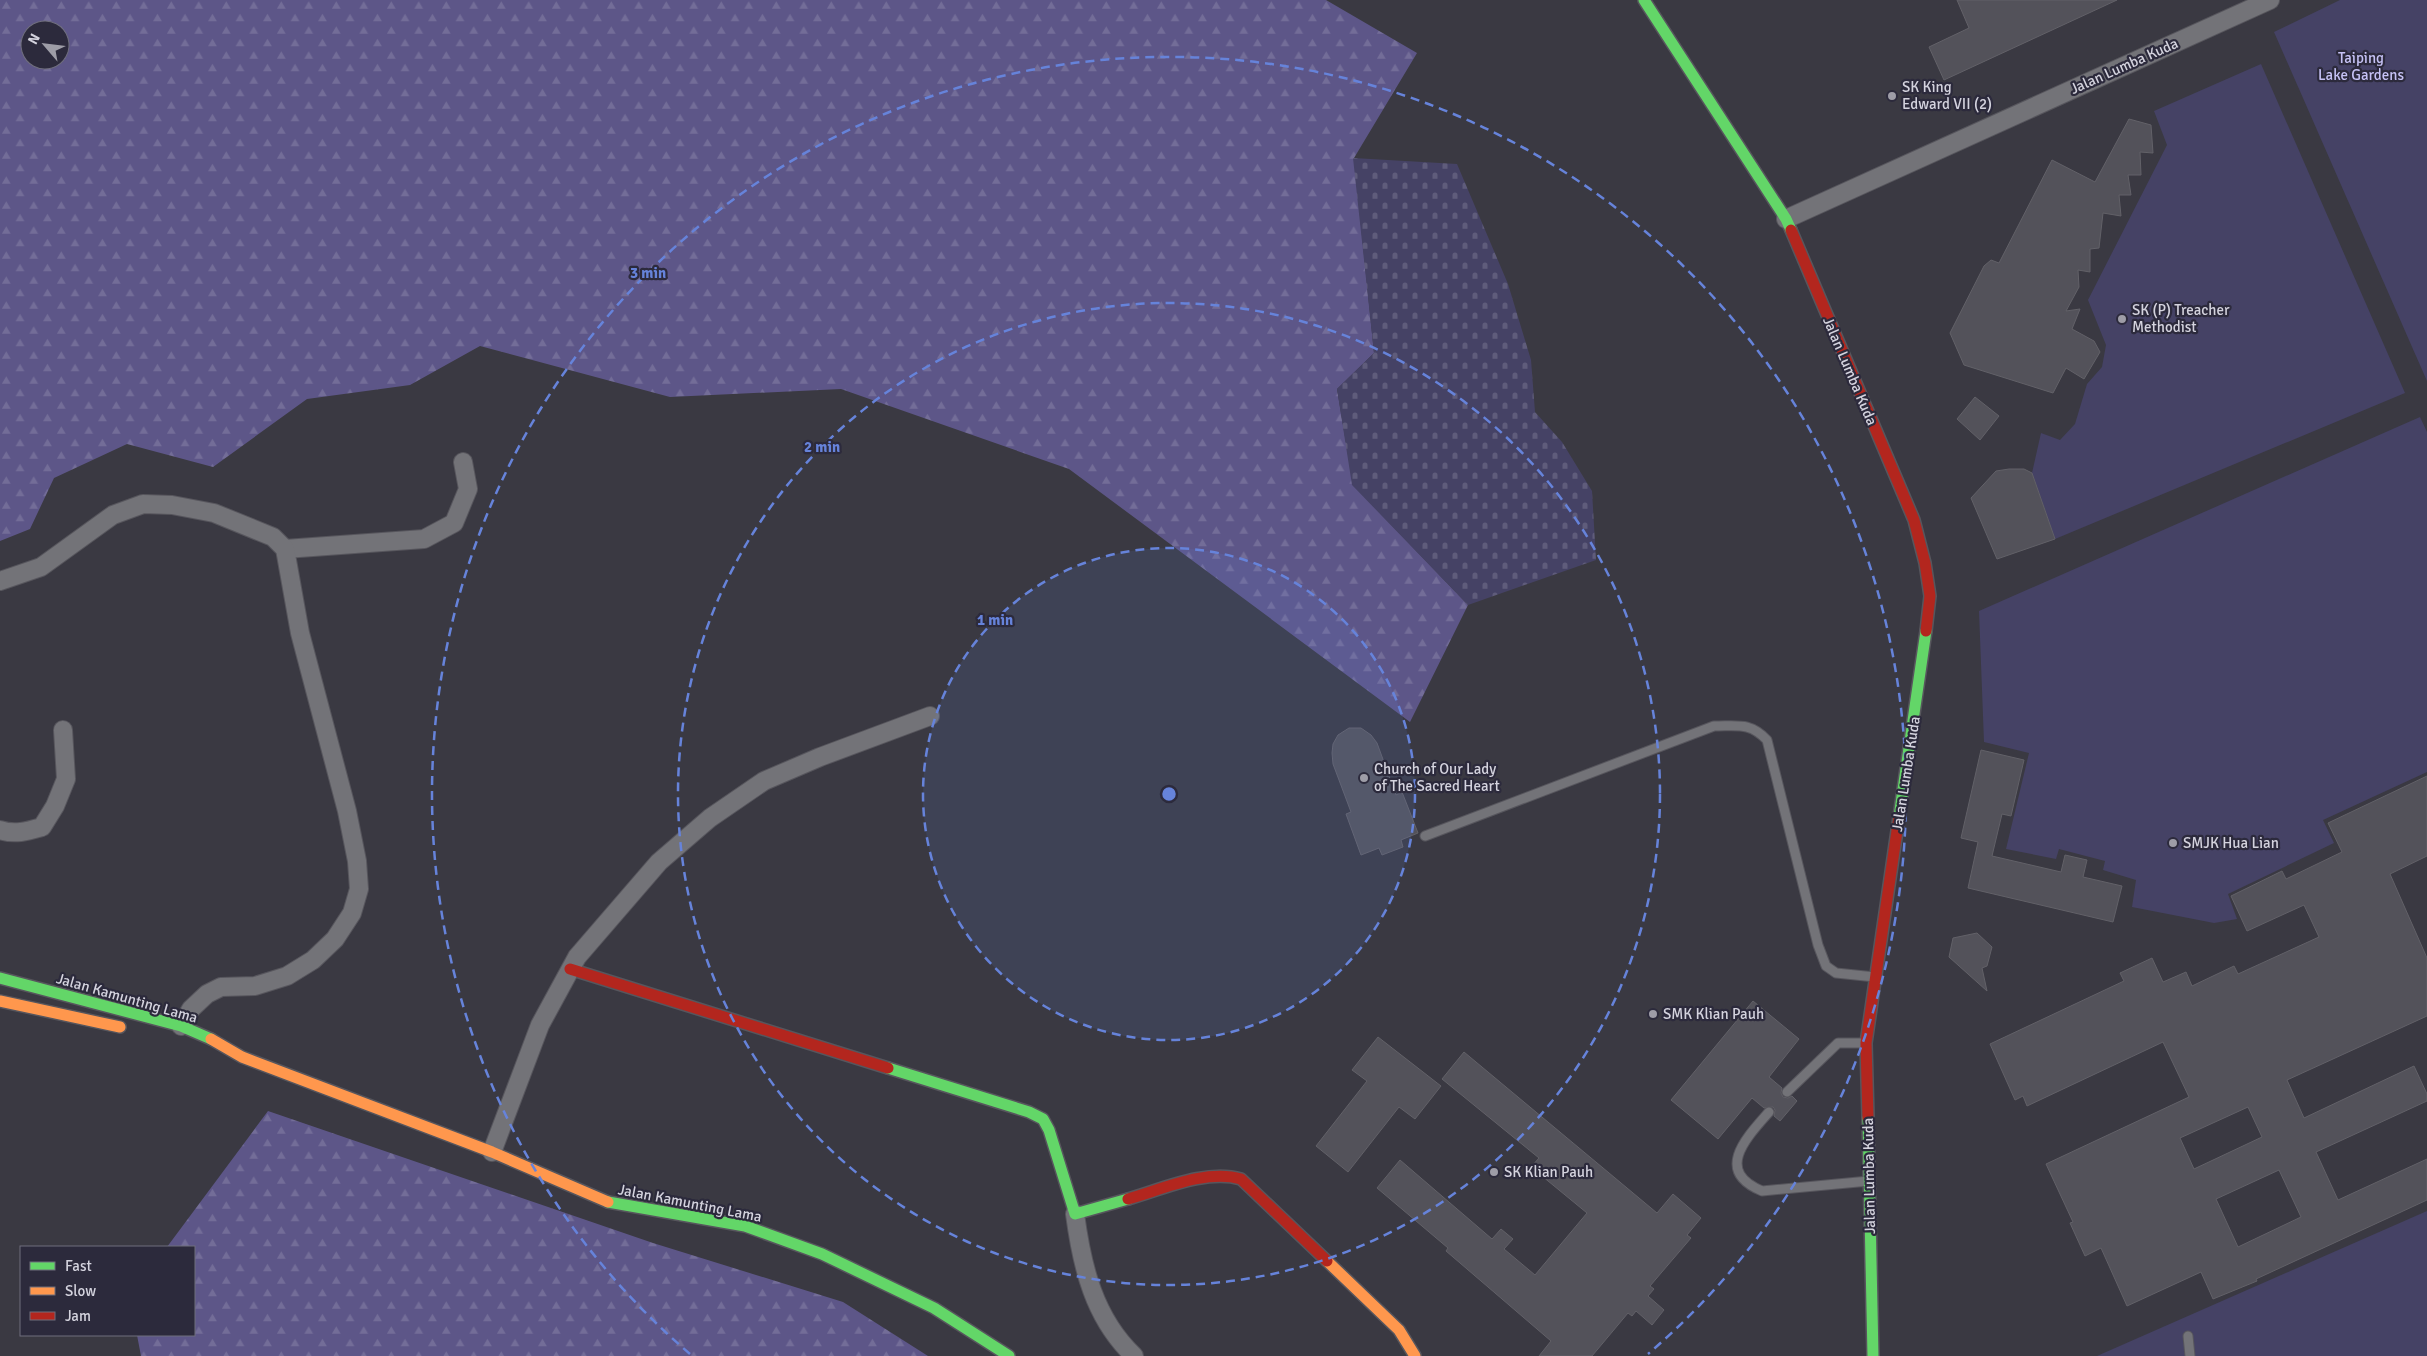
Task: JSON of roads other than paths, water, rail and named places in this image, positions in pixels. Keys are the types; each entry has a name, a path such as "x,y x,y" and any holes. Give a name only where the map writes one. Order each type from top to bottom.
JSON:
{"street":[{"name":"Jalan Lumba Kuda","path":"1644,0 1786,219 1914,520 1925,563 1930,596 1926,645 1866,1043 1874,1356"},
{"name":"Jalan Lumba Kuda","path":"1786,219 2270,0"},
{"path":"285,549 424,539 454,523 468,489 463,462"},
{"path":"0,581 41,567 114,515 143,504 172,504 214,513 273,537 285,549 300,633 347,811 358,861 359,889 352,913 335,939 313,960 287,976 255,986 221,987 207,994 191,1009 181,1026 173,1034 165,1034"},
{"path":"492,1152 540,1025 570,969 577,957 659,862 710,818 764,782 820,757 930,716"},
{"path":"0,830 24,832 42,826 51,813 66,779 62,730"},
{"path":"570,969 1029,1112 1043,1119 1050,1130 1075,1214 1080,1252 1092,1295 1108,1325 1134,1356"},
{"name":"Jalan Kamunting Lama","path":"0,978 181,1026 218,1042 242,1057"},
{"name":"Jalan Kamunting Lama","path":"0,1001 20,1007 129,1028"},
{"path":"0,1013 20,1007"},
{"name":"Jalan Kamunting Lama","path":"181,1026 182,1034 189,1042 214,1052 242,1057 492,1152 610,1203 745,1226 822,1254 934,1308 1009,1356"},
{"path":"1075,1214 1199,1179 1227,1175 1241,1178 1399,1330 1415,1356"}],"lane":[{"path":"1425,836 1714,726 1756,728 1767,740 1818,945 1826,966 1836,973 1876,978"},
{"path":"1787,1092 1838,1043 1866,1043"},
{"path":"1769,1112 1745,1139 1736,1166 1742,1178 1752,1187 1762,1191 1869,1182"},
{"path":"2188,1336 2190,1356"}],"place":[{"name":"SK King Edward VII (2)","path":"1892,96"},
{"name":"SK (P) Treacher Methodist","path":"2122,319"},
{"name":"Church of Our Lady of The Sacred Heart","path":"1364,778"},
{"name":"SMJK Hua Lian","path":"2173,843"},
{"name":"SMK Klian Pauh","path":"1653,1014"},
{"name":"SK Klian Pauh","path":"1494,1172"}],"park label":[{"name":"Taiping Lake Gardens","path":"2361,66"}]}
